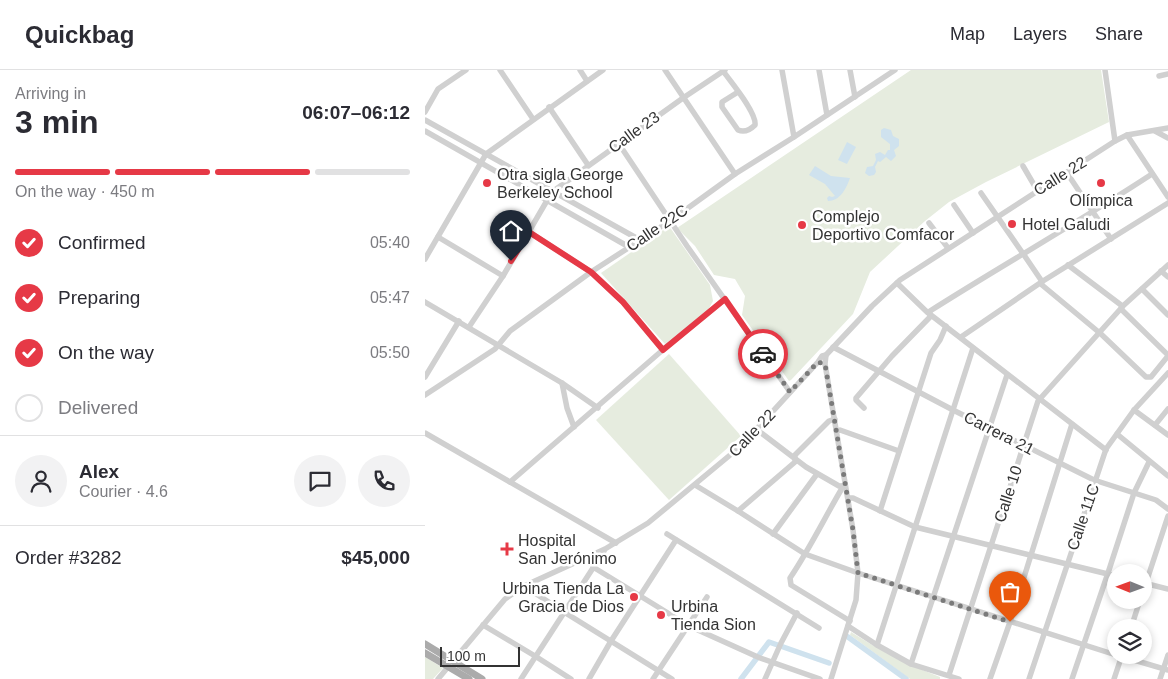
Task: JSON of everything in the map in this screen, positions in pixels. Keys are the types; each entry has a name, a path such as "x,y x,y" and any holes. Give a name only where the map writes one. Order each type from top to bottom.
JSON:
{"main road":[{"path":"425,644 468,679"},
{"path":"425,653 483,679"}],"street":[{"path":"425,112 438,89 466,70"},
{"path":"500,70 533,119"},
{"path":"580,70 587,81"},
{"path":"425,259 486,154 603,70"},
{"path":"665,70 735,174"},
{"path":"782,70 794,137"},
{"path":"819,70 827,115"},
{"path":"850,70 855,97"},
{"path":"883,70 884,77"},
{"name":"Calle 22C","path":"425,395 499,345 510,331 591,272 670,221 735,174 895,70"},
{"path":"1105,70 1115,141"},
{"path":"724,71 738,92 756,121 751,129 745,131 738,130 722,107 722,102 738,92"},
{"name":"Calle 23","path":"469,326 503,276 552,192 683,98 724,71"},
{"path":"1159,76 1168,74"},
{"path":"549,108 588,165"},
{"path":"425,120 640,240"},
{"name":"Calle 22","path":"438,679 505,599 524,586 605,549 649,522 741,446 823,356 897,283 1037,190 1067,173 1115,141 1127,135 1168,128"},
{"path":"1154,130 1168,138"},
{"path":"425,131 629,247"},
{"path":"1127,135 1168,197"},
{"path":"619,144 670,221 790,392"},
{"path":"1023,166 1037,190"},
{"path":"1067,173 1111,238"},
{"path":"864,408 856,398 930,317 930,310 1093,213 1152,174"},
{"path":"981,193 1023,253 1042,286 1099,332 1146,377 1151,376 1168,356 1133,321 1121,305 1068,265"},
{"path":"961,337 1041,282 1168,203"},
{"path":"954,205 973,232"},
{"path":"929,223 948,248"},
{"path":"529,232 591,272 623,302 663,350"},
{"path":"438,237 503,276"},
{"name":"Calle 10","path":"949,675 1039,399 1122,308 1168,265"},
{"path":"1161,271 1168,277"},
{"path":"897,283 917,304 1106,450"},
{"path":"1142,289 1168,315"},
{"path":"510,482 725,299"},
{"path":"425,302 469,326 562,383 598,408"},
{"path":"425,377 459,322"},
{"path":"880,511 931,353 940,340 945,326"},
{"name":"Carrera 21","path":"833,347 1060,464 1096,481 1155,500 1168,509"},
{"path":"877,645 973,348"},
{"path":"826,355 825,364 837,431 844,486 848,498 858,573 856,600 831,679"},
{"path":"818,362 825,364"},
{"name":"Calle 11C","path":"1029,679 1106,450 1134,410 1168,373"},
{"path":"911,664 1007,375"},
{"path":"562,383 567,408 574,427"},
{"path":"1155,425 1168,409"},
{"path":"1134,410 1168,434"},
{"path":"738,511 795,462 795,456 829,420 835,419"},
{"path":"990,679 1010,622 1072,424"},
{"path":"756,429 817,474 844,486"},
{"path":"837,431 840,430 899,451"},
{"path":"425,432 616,543"},
{"path":"1117,434 1168,476"},
{"path":"1111,564 1134,493 1149,462"},
{"path":"773,534 817,474"},
{"path":"695,485 805,554 1010,622 1107,651"},
{"path":"844,486 790,578 791,585 877,645 911,664 959,679"},
{"path":"848,498 853,498 915,527 1107,573"},
{"path":"1151,564 1168,516"},
{"path":"667,534 819,628"},
{"path":"589,679 611,641 676,540"},
{"path":"521,679 605,549"},
{"path":"593,567 689,626 772,663 820,679"},
{"path":"1071,679 1107,576"},
{"path":"524,586 672,679"},
{"path":"1153,586 1168,589"},
{"path":"653,679 707,597"},
{"path":"765,679 797,613"},
{"path":"483,625 571,679"},
{"path":"1160,679 1166,669 1168,655"},
{"path":"1114,679 1117,664"},
{"path":"1149,664 1166,669"}],"shaded area":[{"name":"Complejo Deportivo Comfacor","path":"911,70 1101,70 1109,122 986,182 949,202 925,221 870,272 853,314 789,381 742,315 745,296 735,279 714,275 695,246 677,228"},
{"path":"669,226 710,285 713,301 708,310 665,344 601,273"},
{"path":"669,354 741,436 669,500 596,420"},
{"path":"851,632 883,651 940,677 940,679 910,679 850,635"},
{"path":"425,657 443,668 433,679 425,679"}],"water":[{"path":"884,128 891,130 893,136 899,139 899,146 894,150 896,156 891,161 886,157 880,162 878,161 875,167 876,172 874,175 869,176 865,173 867,167 873,166 876,160 875,154 880,152 885,155 890,150 890,144 881,137 881,130"},
{"path":"847,142 856,147 847,164 838,160"},
{"path":"815,166 831,176 850,178 839,197 828,201 827,198 829,196 835,196 825,184 809,175"}],"waterway":[{"path":"848,637 906,679"},
{"path":"741,679 769,642 829,663"}],"way so far":[{"path":"763,354 790,392 818,362 825,364 853,530 858,573 1010,622"}],"place":[{"name":"Otra sigla George Berkeley School","path":"487,183"},
{"name":"Olímpica","path":"1101,183"},
{"name":"Hotel Galudi","path":"1012,224"},
{"name":"Complejo Deportivo Comfacor","path":"802,225"},
{"name":"Hospital San Jerónimo","path":"507,549"},
{"name":"Urbina Tienda La Gracia de Dios","path":"634,597"},
{"name":"Urbina Tienda Sion","path":"661,615"}],"route":[{"path":"511,261 529,232 591,272 623,302 663,350 725,299 763,354"}]}
